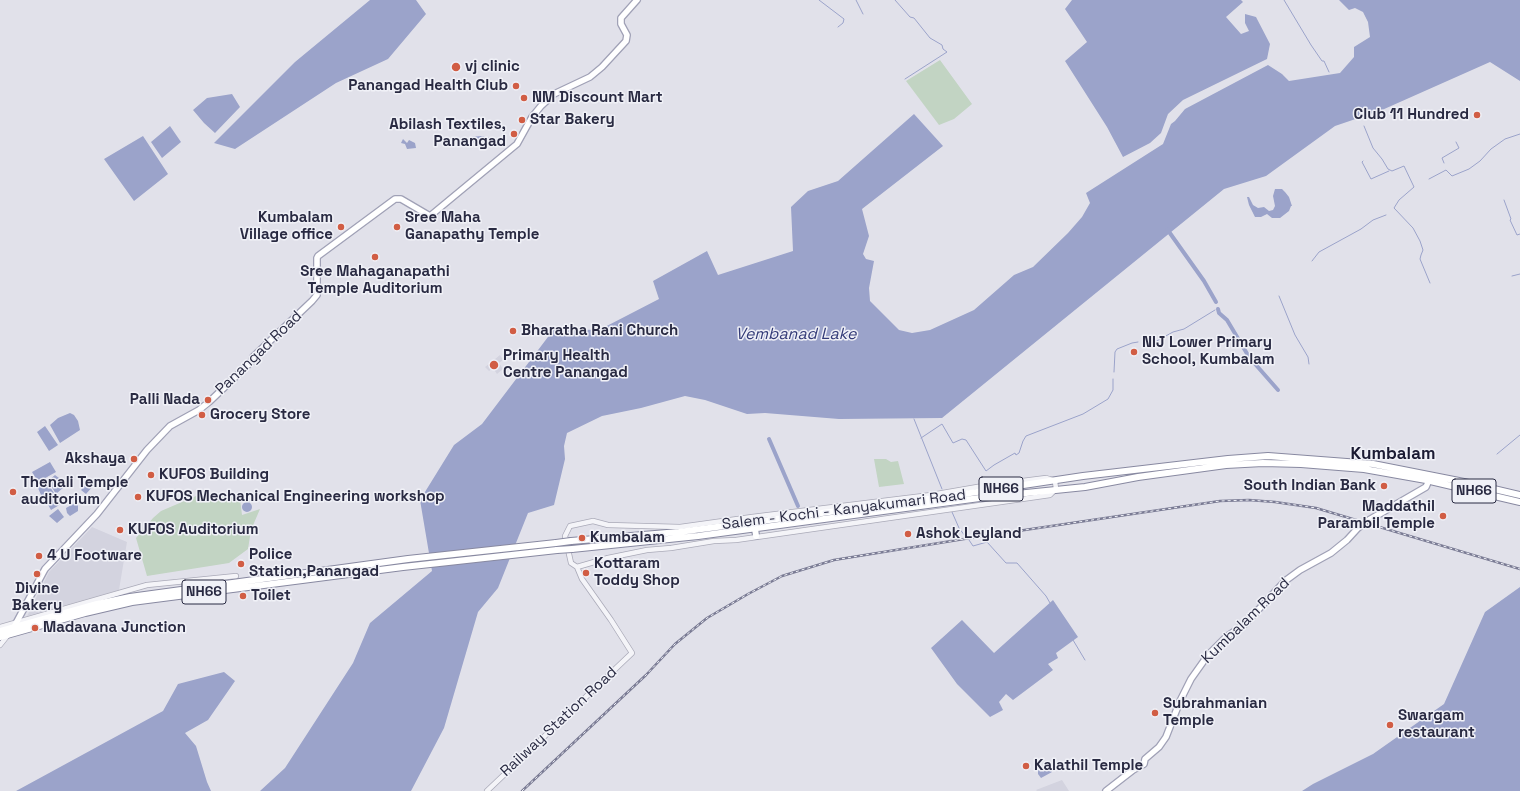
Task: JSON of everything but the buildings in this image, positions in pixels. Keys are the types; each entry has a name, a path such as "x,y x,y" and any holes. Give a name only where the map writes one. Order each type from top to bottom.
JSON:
{"highway":[{"name":"Salem - Kochi - Kanyakumari Road","path":"14,627 97,604 130,597 408,559 571,541 679,532 1228,459 1268,456 1334,458 1464,482 1520,495"},
{"name":"Salem - Kochi - Kanyakumari Road","path":"570,552 987,497 1084,487 1145,476 1218,466 1263,463 1364,469 1428,480 1520,502"},
{"path":"755,528 756,536"},
{"name":"NH66","path":"0,637 85,613 132,602 403,567 557,550 570,552"},
{"path":"8,635 14,627"},
{"name":"NH66","path":"0,631 14,627"}],"main road":[{"name":"Panangad Road","path":"14,627 45,570 97,514 147,450 170,426 199,410 209,402 317,295 318,256 395,199 401,199 430,216 517,144 541,106 554,94 590,77 602,67 626,41 627,35 621,24 621,18 637,0"},
{"name":"Kumbalam Road","path":"1106,791 1133,770 1144,764 1145,759 1159,747 1166,737 1180,701 1191,679 1208,655 1226,637 1245,624 1285,582 1310,564 1331,553 1369,520 1426,487 1428,480"}],"street":[{"path":"1046,478 1055,481 1056,490 1050,495 736,540 714,540 671,548 647,550 608,558 577,567 571,564 570,552 565,536 570,526 593,521 608,525 680,527 931,495 1019,481 1046,478"},
{"name":"Railway Station Road","path":"487,791 632,653 582,579 577,567"},
{"path":"0,627 147,585 236,576"},
{"path":"0,645 8,635"}],"shaded area":[{"name":"Primary Health Centre Panangad","path":"500,355 503,360 499,363 503,369 497,374 493,368 489,371 485,367"},
{"path":"92,527 127,542 119,590 27,616 49,572"},
{"path":"1062,780 1069,791 1036,790"}],"green space":[{"path":"940,60 972,104 954,119 939,125 906,81"},
{"path":"874,459 886,459 891,462 898,461 904,484 879,487"},
{"path":"220,494 240,499 242,515 260,509 251,530 248,549 229,563 147,576 136,538 153,518 161,511 196,496"}],"water":[{"path":"370,0 416,0 426,14 388,59 336,83 235,149 214,143 295,62"},
{"path":"1072,0 1241,0 1243,2 1226,17 1241,34 1249,31 1245,23 1245,14 1256,17 1270,44 1267,59 1183,100 1168,114 1161,133 1150,143 1123,157 1107,127 1065,61 1087,42 1065,9"},
{"name":"Vembanad Lake","path":"1339,0 1520,0 1520,81 1490,62 1382,110 1335,126 1266,176 1224,189 942,418 839,419 765,413 747,414 705,400 685,396 641,408 602,416 567,433 564,446 565,459 554,505 528,513 498,588 478,612 444,728 411,791 260,791 285,768 353,663 370,623 432,571 420,500 454,445 482,424 554,329 599,330 659,299 653,281 707,251 718,275 793,251 791,207 808,191 838,181 914,114 943,146 862,209 869,236 863,254 866,259 874,261 869,288 870,301 899,330 912,333 930,330 974,310 1014,275 1033,267 1082,217 1090,203 1086,193 1163,144 1171,124 1185,109 1268,65 1282,74 1289,81 1340,73 1354,57 1354,47 1370,37 1368,22 1363,12 1355,8 1349,10"},
{"path":"232,94 240,107 215,133 193,110 207,98"},
{"path":"170,126 181,142 162,158 151,142"},
{"path":"143,136 168,174 134,201 104,159"},
{"path":"481,136 495,139 471,143 471,137"},
{"path":"403,139 407,143 409,140 415,143 416,148 407,149 405,144 401,143"},
{"path":"1275,189 1282,189 1289,197 1292,206 1289,211 1280,218 1272,218 1267,214 1261,217 1255,217 1247,197 1249,197 1253,205 1258,208 1264,207 1269,211 1273,210 1275,206 1273,196"},
{"path":"70,413 74,415 78,421 80,430 60,443 50,425 58,418"},
{"path":"45,426 58,445 49,451 37,432"},
{"path":"50,462 56,472 38,482 32,472"},
{"path":"55,475 59,478 64,487 56,494 48,481"},
{"path":"46,481 54,495 46,500 42,497 37,486 38,484"},
{"path":"89,481 94,485 86,494 81,490"},
{"path":"57,496 61,504 51,510 47,503"},
{"path":"247,502 252,507 247,512 242,507"},
{"path":"75,503 78,505 78,511 70,516 67,513 66,508"},
{"path":"58,509 64,517 57,523 49,516"},
{"path":"1520,587 1520,791 1302,791 1373,754 1444,704 1485,612"},
{"path":"1053,600 1078,637 1056,653 1058,658 1048,664 1053,670 1013,700 1006,694 999,702 1003,710 990,717 957,684 931,648 962,620 994,653"},
{"path":"224,672 235,681 208,720 185,733 196,746 211,791 16,791 163,711 178,684"},
{"path":"1049,766 1052,772 1041,778 1038,774 1038,768"}],"waterway":[{"path":"819,0 844,19 843,23 838,27"},
{"path":"856,0 863,14"},
{"path":"895,0 910,17 914,18 930,38 942,45 943,49 947,52 905,79"},
{"path":"1284,0 1311,45 1322,61 1324,61 1329,72"},
{"path":"1364,126 1373,148 1388,169 1392,171 1404,166 1414,187 1399,200 1394,208 1413,228 1420,241 1423,250 1420,259 1430,283"},
{"path":"1429,179 1446,170 1452,176 1469,169 1480,161 1491,149 1505,139 1520,134"},
{"path":"1444,163 1442,158 1459,148 1456,142"},
{"path":"1363,161 1362,162 1371,179 1389,171"},
{"path":"1504,200 1511,219 1510,220 1517,235 1520,234"},
{"path":"1312,261 1319,252 1361,229 1373,220 1386,215"},
{"path":"1167,229 1204,281 1216,302"},
{"path":"1512,276 1520,274"},
{"path":"1279,296 1295,335 1308,357 1309,364"},
{"path":"1218,309 1219,313 1227,320 1249,357 1278,390"},
{"path":"1144,344 1153,343 1173,332 1184,329 1215,310"},
{"path":"1114,372 1115,352 1117,349 1138,342"},
{"path":"921,438 942,424 953,443 962,439 966,440 986,471 1015,453 1016,455 1019,453 1026,436 1083,414 1108,399 1113,390 1113,379"},
{"path":"914,419 942,489"},
{"path":"1497,454 1520,435"},
{"path":"769,439 798,506"},
{"path":"952,512 959,528 965,536"},
{"path":"969,540 973,546 987,542 1006,563 1017,563 1046,596 1050,603"},
{"path":"1073,640 1085,660"}],"railway":[{"path":"522,791 646,675 675,644 707,618 782,576 834,560 1220,501 1249,500 1316,508 1520,569"}],"place":[{"name":"vj clinic","path":"456,67"},
{"name":"Panangad Health Club","path":"516,86"},
{"name":"NM Discount Mart","path":"524,98"},
{"name":"Club 11 Hundred","path":"1477,115"},
{"name":"Star Bakery","path":"522,120"},
{"name":"Abilash Textiles, Panangad","path":"514,134"},
{"name":"Kumbalam Village office","path":"341,227"},
{"name":"Sree Maha Ganapathy Temple","path":"397,227"},
{"name":"Sree Mahaganapathi Temple Auditorium","path":"375,257"},
{"name":"Bharatha Rani Church","path":"513,331"},
{"name":"NIJ Lower Primary School, Kumbalam","path":"1134,352"},
{"name":"Primary Health Centre Panangad","path":"494,365"},
{"name":"Palli Nada","path":"208,400"},
{"name":"Grocery Store","path":"202,415"},
{"name":"Akshaya","path":"134,459"},
{"name":"KUFOS Building","path":"151,475"},
{"name":"South Indian Bank","path":"1384,486"},
{"name":"Thenali Temple auditorium","path":"13,492"},
{"name":"KUFOS Mechanical Engineering workshop","path":"138,497"},
{"name":"Maddathil Parambil Temple","path":"1443,516"},
{"name":"KUFOS Auditorium","path":"120,530"},
{"name":"Ashok Leyland","path":"908,534"},
{"name":"Kumbalam","path":"582,538"},
{"name":"4 U Footware","path":"39,556"},
{"name":"Police Station,Panangad","path":"241,564"},
{"name":"Kottaram Toddy Shop","path":"586,573"},
{"name":"Divine Bakery","path":"37,574"},
{"name":"Toilet","path":"243,596"},
{"name":"Madavana Junction","path":"35,628"},
{"name":"Subrahmanian Temple","path":"1155,713"},
{"name":"Swargam restaurant","path":"1390,725"},
{"name":"Kalathil Temple","path":"1026,766"}],"district":[{"name":"Kumbalam","path":"1393,454"}]}
